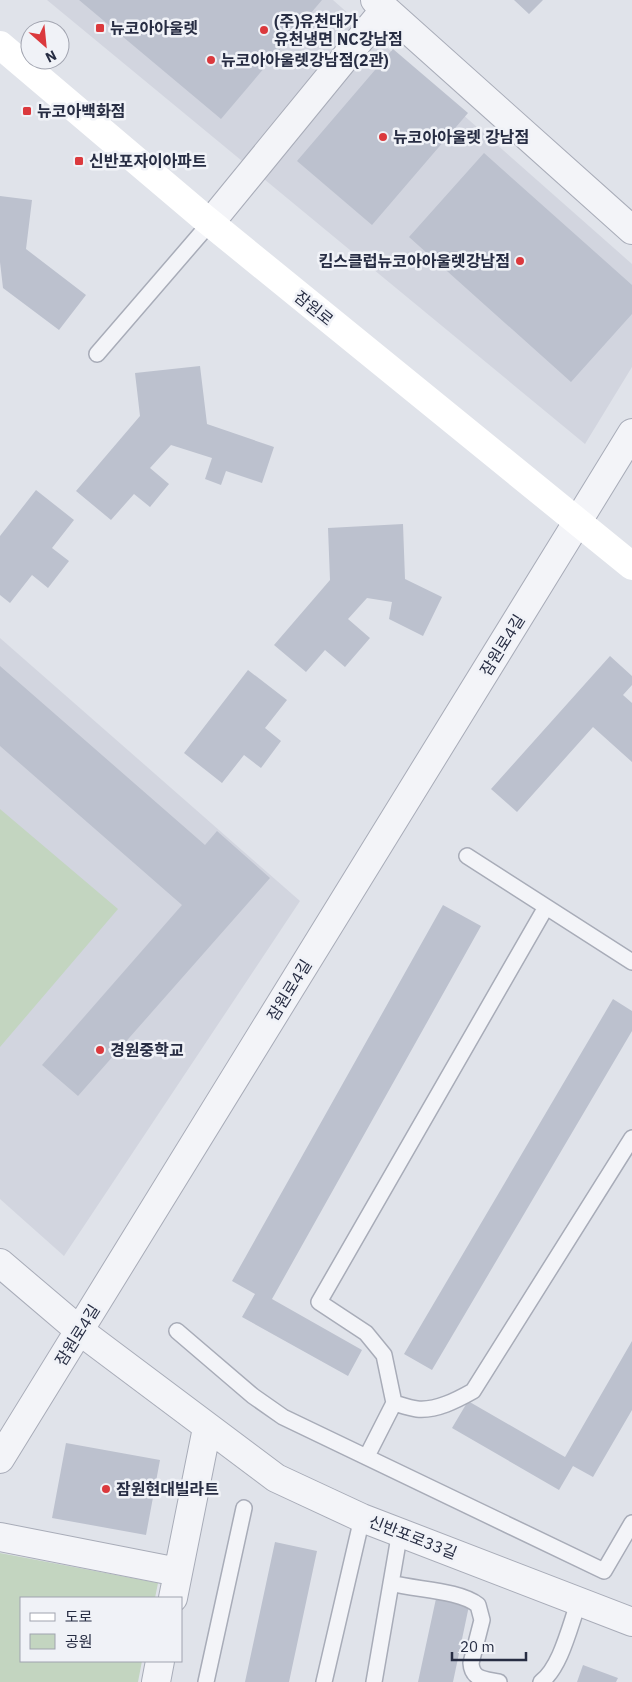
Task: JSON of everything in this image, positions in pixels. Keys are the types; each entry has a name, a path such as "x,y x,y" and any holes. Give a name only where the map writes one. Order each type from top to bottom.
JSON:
{"main road":[{"name":"잠원로","path":"0,45 210,223 632,566"}],"street":[{"path":"210,223 384,3 632,230"},
{"name":"잠원로4길","path":"0,1459 632,433"},
{"name":"신반포로33길","path":"0,1263 80,1331 276,1478 362,1518 632,1622"},
{"path":"173,1597 207,1428"},
{"path":"0,1537 178,1572"},
{"path":"156,1682 160,1662"}],"lane":[{"path":"98,354 210,223"},
{"path":"467,856 632,962"},
{"path":"366,1456 394,1402 384,1355 366,1333 319,1302 546,907"},
{"path":"394,1402 417,1409 433,1407 456,1401 472,1391 632,1138"},
{"path":"177,1331 253,1396 283,1416 604,1571 632,1523"},
{"path":"206,1682 244,1508"},
{"path":"324,1682 362,1518"},
{"path":"374,1682 400,1532"},
{"path":"391,1583 433,1592 463,1595 478,1605 482,1620 471,1663 471,1670 474,1675 480,1678 498,1682"},
{"path":"540,1682 548,1676 556,1664 579,1601"}],"shaded area":[{"name":"뉴코아아울렛 강남점","path":"47,0 333,0 632,264 632,367 585,444"},
{"name":"경원중학교","path":"0,638 300,901 64,1256 0,1199"}],"green space":[{"path":"0,809 118,909 0,1047"},
{"path":"0,1553 158,1583 155,1597 20,1597 20,1662 142,1662 138,1682 0,1682"}],"building":[{"name":"뉴코아아울렛강남점(2관)","path":"79,0 322,0 221,119"},
{"path":"514,0 543,0 529,14"},
{"name":"뉴코아아울렛 강남점","path":"393,49 468,113 372,225 297,161"},
{"name":"킴스클럽뉴코아아울렛강남점","path":"484,153 632,285 632,314 571,382 409,237"},
{"path":"0,196 32,200 26,249 86,295 59,330 3,288 0,262"},
{"path":"200,366 207,424 274,447 262,483 226,471 221,485 205,479 212,458 171,445 150,468 169,484 150,507 134,494 111,520 76,491 140,416 135,373"},
{"path":"36,490 74,520 52,548 69,561 48,588 32,575 10,603 0,595 0,536"},
{"path":"403,524 405,579 442,597 423,636 389,619 392,602 367,598 348,619 370,638 345,667 325,650 306,672 274,645 330,580 328,528"},
{"path":"610,656 632,676 632,685 623,695 632,703 632,762 593,727 517,812 491,789"},
{"name":"경원중학교","path":"0,666 205,845 217,831 270,878 78,1096 42,1065 182,905 0,746"},
{"path":"248,670 287,700 265,728 281,741 261,768 244,755 222,783 184,753"},
{"path":"443,905 481,926 272,1299 362,1350 348,1376 242,1317 255,1294 232,1281"},
{"path":"613,999 632,1011 632,1031 432,1370 404,1354"},
{"path":"632,1341 632,1410 593,1477 573,1466 559,1490 452,1428 468,1401 565,1457"},
{"name":"잠원현대빌라트","path":"66,1443 160,1460 146,1535 52,1518"},
{"path":"275,1542 317,1551 289,1682 245,1682"},
{"path":"437,1594 470,1601 453,1682 418,1682"},
{"path":"583,1665 618,1678 616,1682 577,1682"}],"place":[{"name":"뉴코아아울렛","path":"100,28"},
{"name":"(주)유천대가 유천냉면 NC강남점","path":"264,30"},
{"name":"뉴코아아울렛강남점(2관)","path":"211,60"},
{"name":"뉴코아백화점","path":"27,111"},
{"name":"뉴코아아울렛 강남점","path":"383,137"},
{"name":"신반포자이아파트","path":"79,161"},
{"name":"킴스클럽뉴코아아울렛강남점","path":"520,261"},
{"name":"경원중학교","path":"100,1050"},
{"name":"잠원현대빌라트","path":"106,1489"}]}
